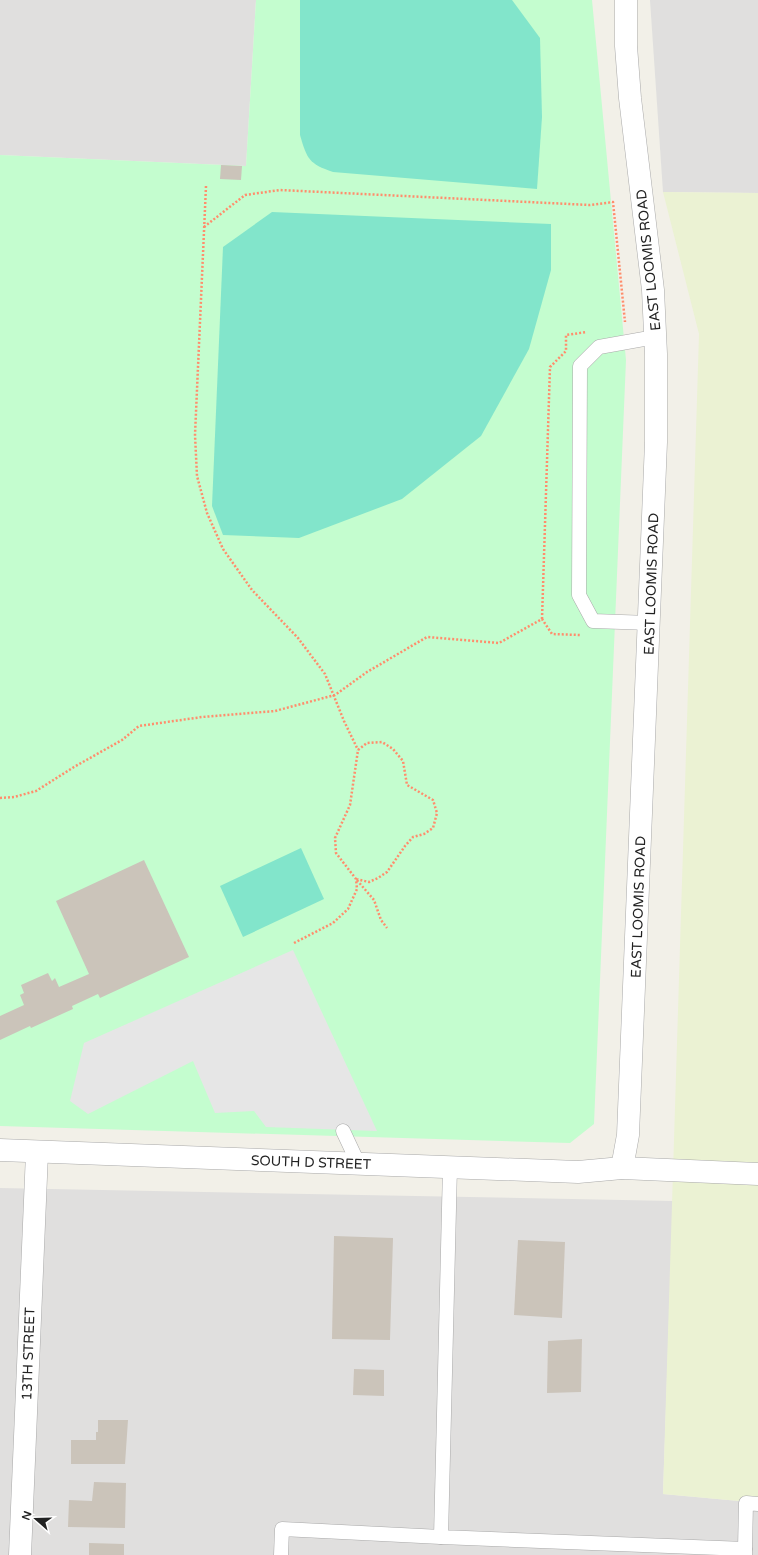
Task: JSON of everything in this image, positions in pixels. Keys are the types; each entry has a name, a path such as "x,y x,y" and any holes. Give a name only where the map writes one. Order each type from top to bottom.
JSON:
{"street":[{"name":"EAST LOOMIS ROAD","path":"622,1168 628,1135 650,623 656,442 653,290 630,98 626,46 626,0"},
{"name":"SOUTH D STREET","path":"0,1150 37,1153 358,1163 578,1172 622,1168 758,1174"},
{"name":"13TH STREET","path":"20,1555 37,1153"}],"lane":[{"path":"650,623 593,621 579,595 580,366 599,347 655,337"},
{"path":"343,1131 358,1163"},
{"path":"441,1537 450,1167"},
{"path":"281,1555 282,1529 745,1552 746,1503 758,1504"}],"path":[{"path":"206,186 195,435 197,476 207,513 223,549 252,590 298,638 325,674 335,695 344,722 358,750 350,805 335,838 336,853 374,900 381,920 388,928"},
{"path":"204,227 245,195 280,190 590,205 613,202 626,322 621,326"},
{"path":"581,635 552,634 542,619 550,367 566,351 566,334 588,332"},
{"path":"0,798 14,797 36,792 122,740 139,726 202,717 275,711 335,695 367,672 427,637 499,643 542,619"},
{"path":"356,879 369,882 387,872 404,846 413,837 424,834 433,828 437,813 432,800 407,785 402,761 393,749 382,742 367,743 358,750"},
{"path":"294,943 333,923 348,909 357,889 356,879"}],"shaded area":[{"path":"0,0 256,0 246,166 0,155"},
{"path":"650,0 758,0 758,193 663,192"},
{"path":"293,950 377,1131 266,1127 254,1111 215,1113 193,1061 88,1114 70,1101 84,1043"},
{"path":"0,1188 673,1201 663,1494 750,1502 758,1506 758,1555 0,1555"}],"green space":[{"path":"256,0 592,0 626,360 594,1124 570,1143 0,1126 0,155 246,166"},
{"path":"300,0 512,0 540,38 542,117 537,189 333,172 310,160 300,135"},
{"path":"663,192 758,193 758,1506 750,1502 663,1494 699,334"},
{"path":"272,212 551,224 551,270 529,349 481,436 402,499 299,538 223,535 212,506 223,247"},
{"path":"301,848 324,899 243,937 220,886"}],"building":[{"path":"221,165 242,166 241,180 220,179"},
{"path":"144,860 189,957 100,998 98,994 72,1006 73,1009 0,1040 0,1016 24,1005 20,995 24,993 21,985 48,973 52,981 55,978 59,987 89,974 56,901"},
{"path":"334,1236 393,1238 390,1340 332,1339"},
{"path":"518,1240 565,1242 562,1318 514,1315"},
{"path":"582,1339 581,1392 547,1393 548,1341"},
{"path":"354,1369 384,1370 384,1396 353,1395"},
{"path":"98,1420 128,1420 125,1464 71,1464 71,1440 96,1440"},
{"path":"94,1482 126,1483 125,1528 68,1527 69,1500 92,1501"},
{"path":"89,1543 124,1544 124,1555 89,1555"}]}
